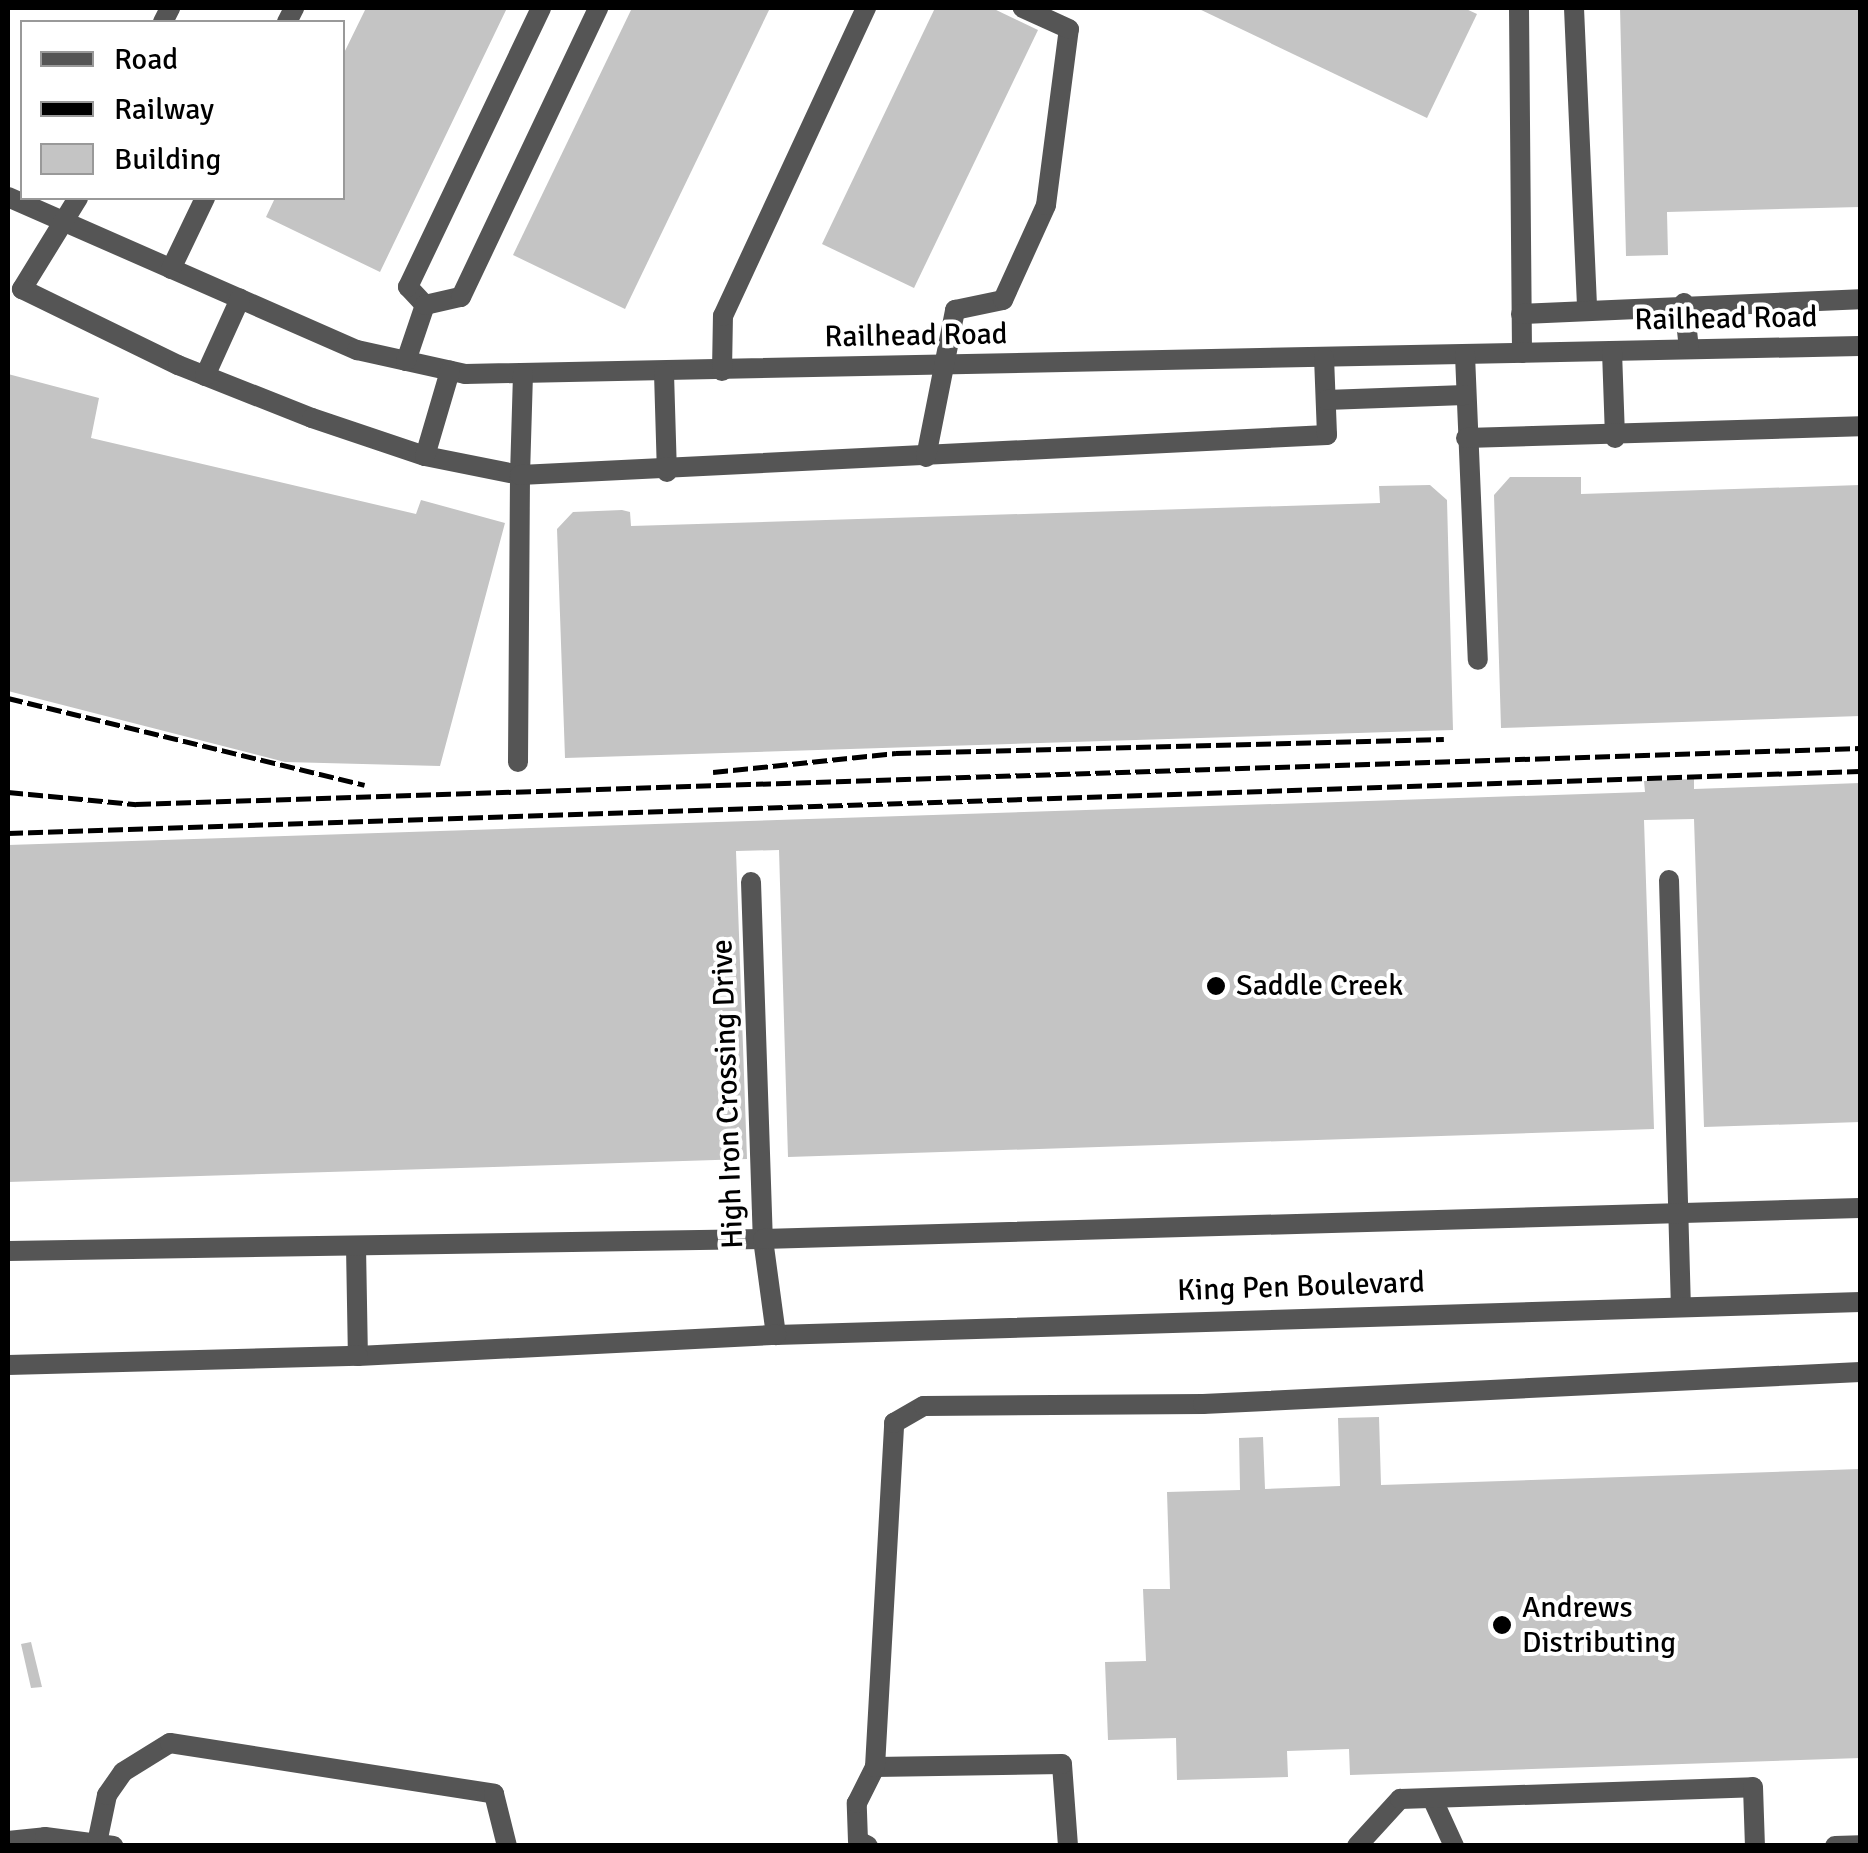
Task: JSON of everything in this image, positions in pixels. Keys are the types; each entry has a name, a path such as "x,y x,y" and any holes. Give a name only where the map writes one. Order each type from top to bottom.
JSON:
{"street":[{"path":"425,305 408,287 541,8"},
{"path":"425,305 461,298 598,8"},
{"path":"722,371 722,316 866,8"},
{"path":"926,457 941,365 955,310 1002,300 1046,205 1069,29 1023,8"},
{"path":"1519,8 1522,353"},
{"path":"1574,8 1588,310"},
{"name":"Railhead Road","path":"8,196 357,350 450,370 664,373 1860,346"},
{"path":"77,200 66,223 14,292 206,376 425,456 520,475 667,472 1327,435 1324,358"},
{"path":"171,269 204,200"},
{"path":"1521,314 1684,303 1860,298"},
{"path":"206,376 240,299"},
{"path":"1684,303 1689,350"},
{"path":"406,361 425,305"},
{"path":"1612,351 1615,438"},
{"path":"1465,355 1478,660"},
{"path":"425,456 450,370"},
{"path":"664,373 667,472"},
{"path":"518,762 523,374"},
{"path":"1326,400 1465,395"},
{"path":"1466,438 1615,438 1860,426"},
{"path":"1669,880 1682,1306"},
{"name":"High Iron Crossing Drive","path":"750,882 762,1239 776,1335"},
{"path":"8,1252 762,1239 1860,1208"},
{"path":"356,1246 358,1356"},
{"name":"King Pen Boulevard","path":"8,1366 358,1356 776,1335 1860,1302"},
{"path":"868,1846 858,1841 857,1803 875,1767 894,1423 924,1406 1203,1404 1860,1372"},
{"path":"8,1841 45,1836 105,1844 107,1795 122,1772 170,1743 494,1794 507,1846"},
{"path":"875,1767 1062,1764 1068,1846"},
{"path":"1357,1846 1400,1799 1753,1786 1755,1846"},
{"path":"1432,1798 1454,1846"},
{"path":"1835,1846 1860,1845"}],"building":[{"path":"366,8 507,8 380,272 266,217 274,200 345,200 345,51"},
{"path":"632,8 770,8 625,309 513,255"},
{"path":"935,8 992,8 1038,30 914,288 822,244"},
{"path":"1197,8 1464,8 1477,14 1427,118"},
{"path":"1620,8 1860,8 1860,207 1667,212 1668,255 1626,256"},
{"path":"8,374 99,398 91,438 416,514 421,500 505,523 440,766 285,762 8,691"},
{"path":"1510,477 1581,477 1581,494 1860,485 1860,716 1501,728 1494,495"},
{"path":"1430,485 1447,500 1453,730 565,758 557,529 573,512 622,510 630,512 631,526 1380,503 1379,486"},
{"path":"1694,779 1694,789 1860,783 1860,1122 1704,1127 1694,819 1644,820 1654,1129 788,1157 779,850 736,851 747,1159 8,1182 8,845 1645,792 1644,781"},
{"name":"Andrews Distributing","path":"1379,1417 1381,1485 1860,1469 1860,1758 1350,1775 1349,1749 1287,1751 1288,1777 1177,1780 1176,1738 1108,1740 1105,1662 1146,1661 1143,1589 1170,1589 1167,1492 1240,1490 1239,1438 1263,1437 1265,1489 1340,1486 1338,1418"},
{"path":"31,1642 42,1687 31,1688 21,1644"}],"railway":[{"path":"8,698 365,785"},
{"path":"713,772 896,753 1444,739"},
{"path":"8,792 136,804 1860,748"},
{"path":"8,833 1860,771"}],"place":[{"name":"Saddle Creek","path":"1216,986"},
{"name":"Andrews Distributing","path":"1502,1625"}]}
